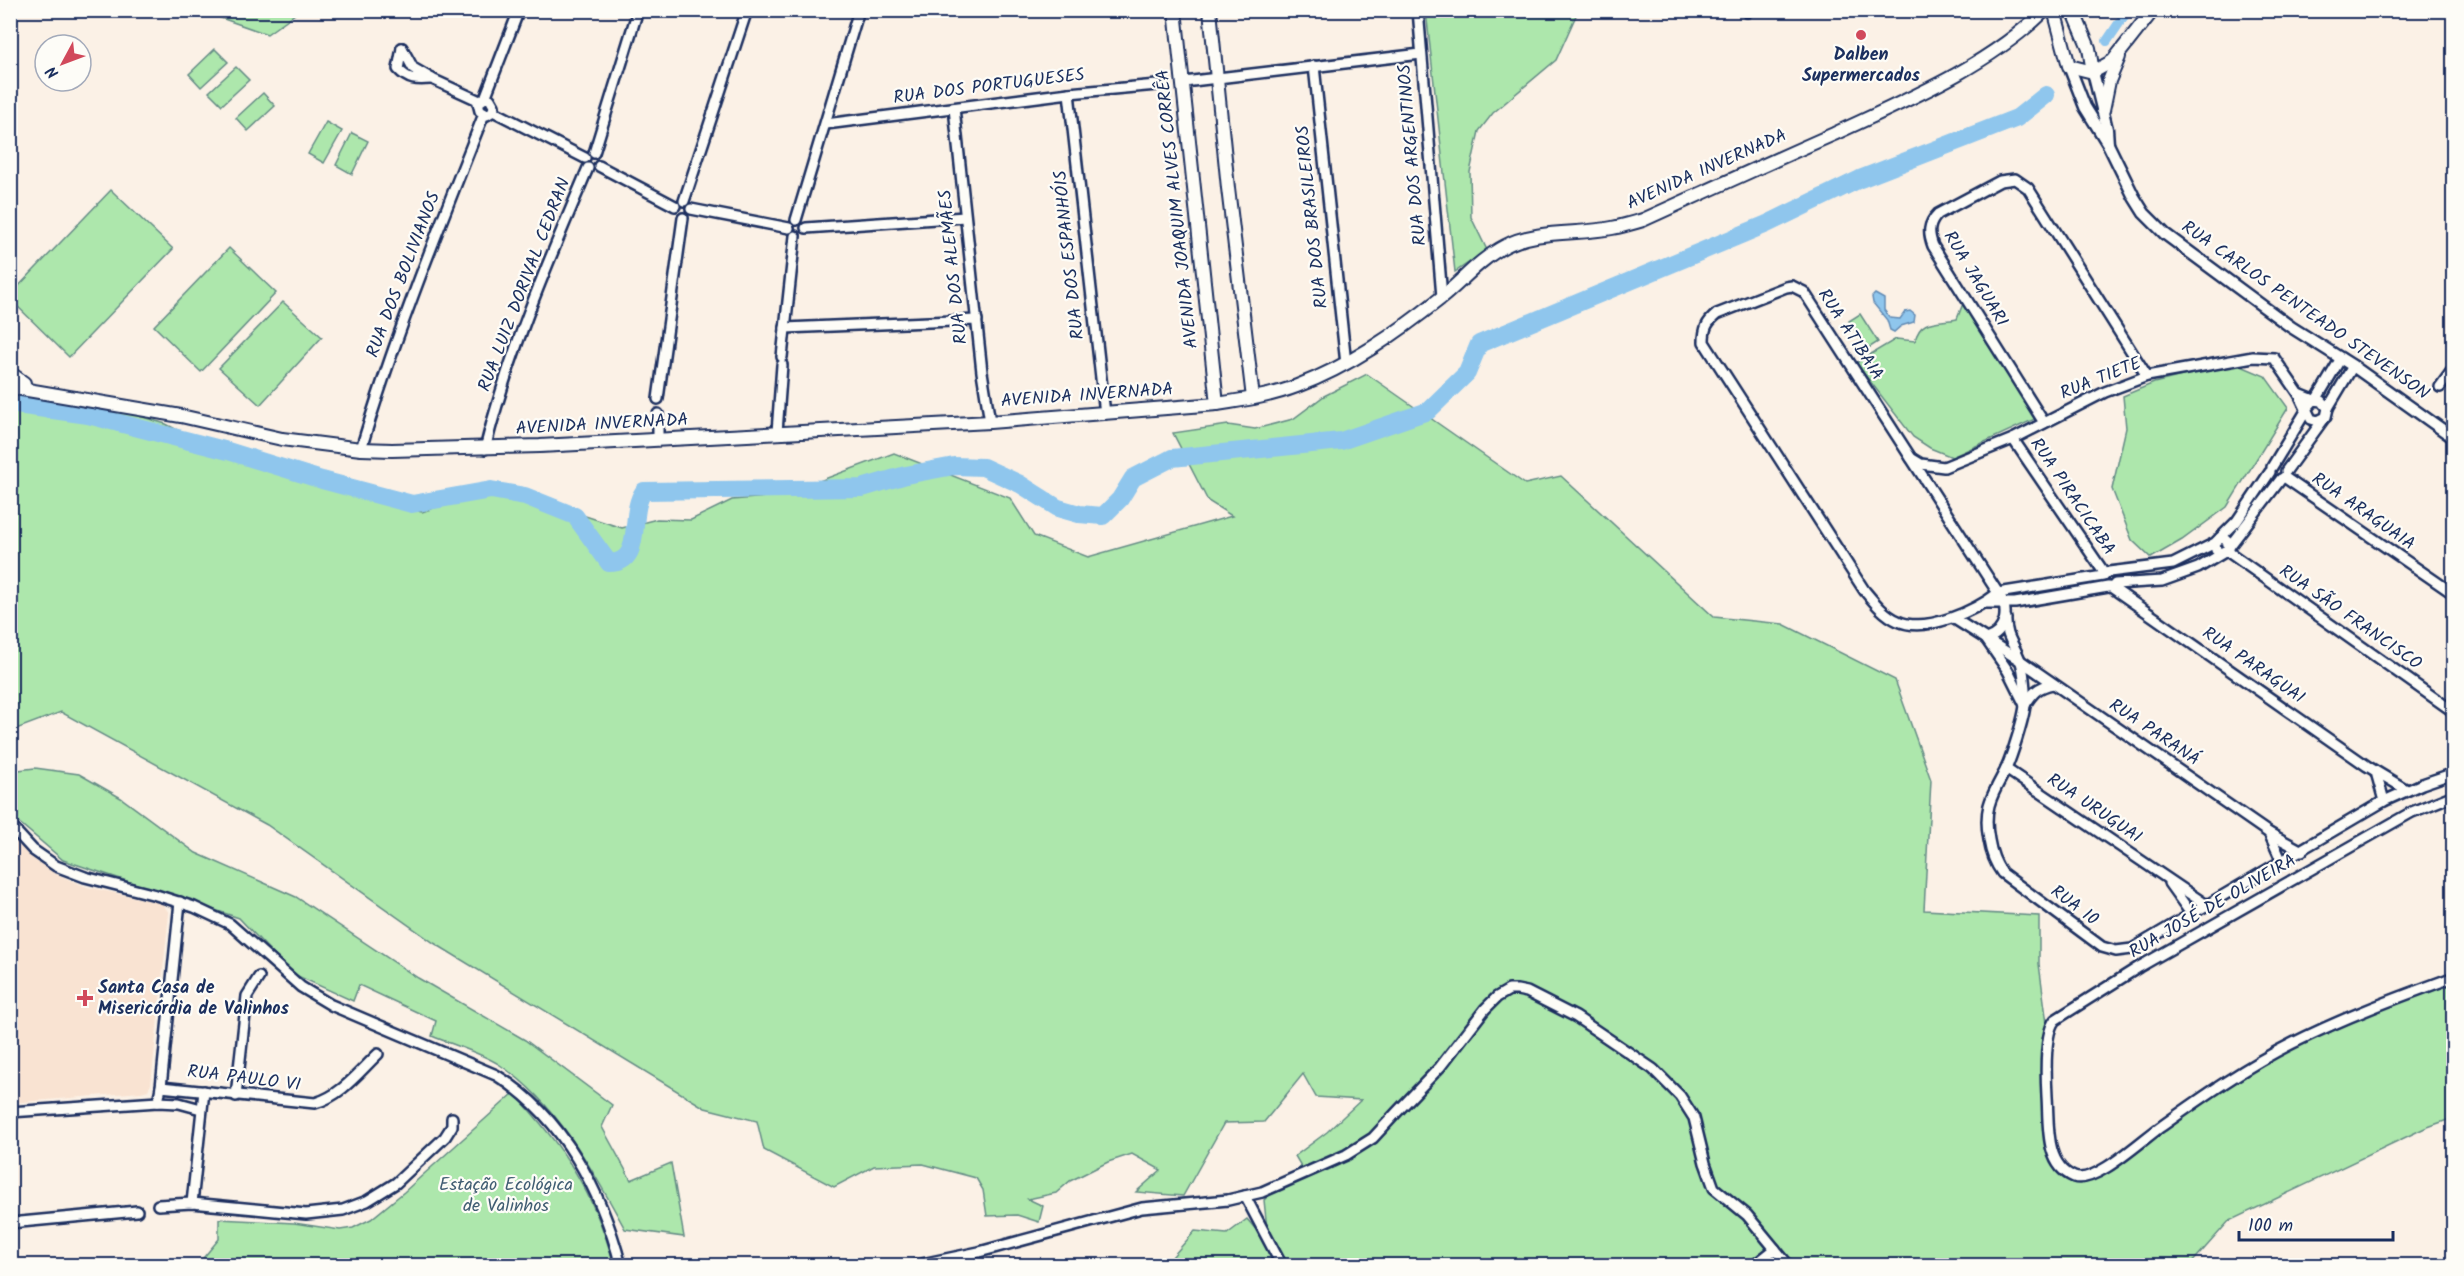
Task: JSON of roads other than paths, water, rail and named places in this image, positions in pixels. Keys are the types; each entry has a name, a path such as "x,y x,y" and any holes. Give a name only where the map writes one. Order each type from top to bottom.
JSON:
{"main road":[{"name":"AVENIDA JOAQUIM ALVES CORRÊA","path":"1175,10 1217,404"},
{"path":"1210,10 1253,398"},
{"name":"RUA CARLOS PENTEADO STEVENSON","path":"2073,10 2089,48 2093,72"},
{"path":"2068,66 2093,72 2113,62 2153,10"},
{"name":"RUA CARLOS PENTEADO STEVENSON","path":"2046,11 2060,31 2068,66"},
{"name":"AVENIDA INVERNADA","path":"10,387 51,392 181,416 282,439 361,449 485,449 990,422 1217,404 1253,398 1297,386 1346,364 1397,331 1443,297 1487,257 1504,247 1525,237 1612,228 1643,220 1888,109 1988,54 2046,11"},
{"path":"2033,22 2049,22 2060,31"},
{"path":"2103,110 2109,81 2120,53"},
{"path":"10,373 24,383"},
{"name":"AVENIDA INVERNADA","path":"10,380 51,392"}],"street":[{"path":"519,10 478,109 585,158"},
{"path":"594,153 638,10"},
{"path":"683,218 688,216 687,205 747,10"},
{"path":"796,220 860,10 866,10"},
{"name":"RUA DOS ARGENTINOS","path":"1418,10 1443,297"},
{"path":"1184,82 1421,54"},
{"name":"RUA DOS BRASILEIROS","path":"1314,66 1346,364"},
{"name":"RUA CARLOS PENTEADO STEVENSON","path":"2068,66 2085,107 2108,144 2139,205 2165,234 2291,327 2353,366 2454,438"},
{"name":"RUA CARLOS PENTEADO STEVENSON","path":"2093,72 2103,110 2108,144"},
{"path":"432,80 493,101 489,113"},
{"name":"RUA DOS PORTUGUESES","path":"826,124 1069,93 1157,85"},
{"name":"RUA DOS ESPANHÓIS","path":"1069,93 1105,414"},
{"name":"RUA DOS ALEMÃES","path":"954,108 976,320 990,422"},
{"name":"RUA DOS BOLIVIANOS","path":"361,449 375,402 423,266 489,113"},
{"path":"594,153 585,158 585,164 588,168 596,169 599,166"},
{"path":"594,153 600,158 599,166"},
{"path":"599,166 675,206"},
{"name":"RUA LUIZ DORIVAL CEDRAN","path":"485,449 495,406 536,293 588,168"},
{"name":"RUA JAGUARI","path":"2043,421 1929,236 1932,220 1938,214 2000,181 2015,179 2028,188 2147,376"},
{"path":"675,206 678,202 789,228"},
{"path":"675,206 676,214 683,218"},
{"path":"806,228 965,217"},
{"path":"658,399 683,218"},
{"path":"795,236 789,228 791,222 802,221 806,228"},
{"path":"795,236 802,235 806,228"},
{"path":"777,432 795,236"},
{"name":"RUA ATIBAIA","path":"1953,618 1915,626 1899,622 1885,613 1864,590 1704,342 1704,330 1708,322 1717,314 1786,287 1798,288 1804,292 2006,604"},
{"path":"785,328 976,320"},
{"name":"RUA TIETE","path":"1909,457 1921,464 1944,467 2013,439 2043,421 2104,392 2147,376 2253,357 2274,358 2299,394 2306,410"},
{"path":"1953,618 1986,603 1998,593 2173,564 2218,541 2237,521 2341,358"},
{"path":"1986,603 2006,604 2111,586 2162,581 2198,568 2226,550 2327,415 2328,408 2353,366"},
{"path":"2440,387 2454,368"},
{"path":"2299,394 2322,401 2328,408"},
{"path":"2306,410 2314,421 2324,419"},
{"path":"658,414 658,440"},
{"name":"RUA PIRACICABA","path":"2013,439 2106,574 2115,576 2111,586"},
{"name":"RUA ARAGUAIA","path":"2271,470 2274,478 2284,475 2452,591"},
{"name":"RUA SÃO FRANCISCO","path":"2218,541 2216,550 2226,550 2454,712"},
{"name":"RUA PARAGUAI","path":"2111,586 2376,772 2407,790"},
{"name":"RUA PARANÁ","path":"2006,604 2005,627 2008,639 2021,661"},
{"path":"2006,615 1997,633 1986,639 2008,671 2025,705"},
{"name":"RUA PARANÁ","path":"1953,618 2021,661 2269,832 2302,851"},
{"path":"2021,661 2025,705"},
{"path":"2006,770 2025,705 2032,692 2053,684"},
{"name":"RUA 10","path":"2006,770 1995,787 1987,809 1986,821 1994,862 2002,873 2102,947 2116,951 2132,949 2192,915"},
{"name":"RUA URUGUAI","path":"2006,770 2208,906"},
{"path":"2376,772 2384,801"},
{"path":"2192,915 2384,801 2454,773"},
{"name":"RUA JOSÉ DE OLIVEIRA","path":"2454,795 2412,812 2139,968 2055,1020 2049,1031 2047,1089 2052,1156 2061,1169 2075,1178 2089,1177 2107,1167 2193,1104 2292,1043 2454,977"},
{"path":"10,825 33,850 56,866 85,877 180,902 230,924 301,987 331,1005 496,1075 519,1089 549,1119 577,1159 602,1207 621,1266"},
{"path":"2269,832 2282,862"},
{"name":"RUA URUGUAI","path":"2164,876 2192,915"},
{"path":"158,1102 180,902"},
{"path":"236,1096 248,996 259,977"},
{"path":"912,1266 979,1252 1142,1208 1228,1200 1262,1192 1346,1155 1373,1138 1440,1067 1497,997 1509,990 1517,990 1527,992 1576,1017 1653,1069 1680,1096 1694,1118 1714,1188 1747,1215 1789,1266"},
{"name":"RUA PAULO VI","path":"161,1087 304,1103 326,1100 348,1083 378,1054"},
{"path":"192,1203 204,1091"},
{"name":"RUA PAULO VI","path":"10,1112 158,1102 179,1103 201,1109"},
{"path":"158,1205 192,1203 306,1214 344,1210 380,1194 396,1183 446,1137 452,1126 452,1118"},
{"path":"1245,1196 1282,1266"},
{"path":"10,1223 137,1211"},
{"path":"1756,1264 1775,1249"}],"water":[{"path":"1875,294 1884,299 1884,310 1890,318 1900,319 1905,312 1910,311 1915,315 1914,322 1901,326 1894,332 1890,330 1887,320 1873,303 1872,297"}],"waterway":[{"path":"2107,41 2128,10"},
{"path":"10,404 88,415 228,451 322,480 412,504 491,490 525,496 575,516 609,563 620,561 628,555 632,546 639,500 644,491 862,488 906,475 954,466 983,467 1020,484 1058,508 1079,514 1103,516 1120,499 1133,478 1172,458 1341,441 1428,411 1467,373 1479,344 1767,224 1860,179 2017,118 2046,95"}],"place":[{"name":"Dalben Supermercados","path":"1861,35"},
{"name":"Santa Casa de Misericórdia de Valinhos","path":"85,998"}],"park label":[{"name":"Estação Ecológica de Valinhos","path":"506,1195"}]}
